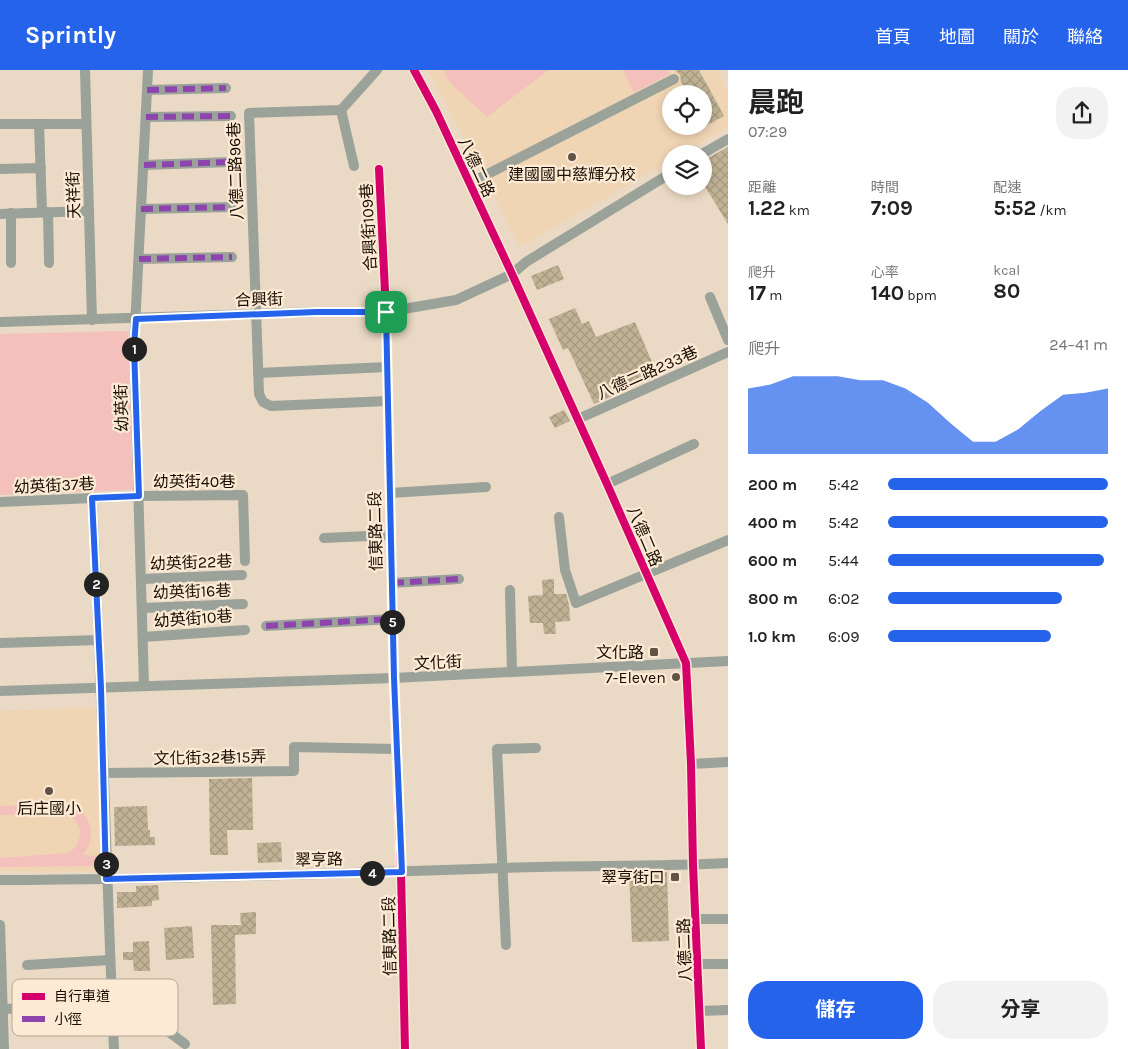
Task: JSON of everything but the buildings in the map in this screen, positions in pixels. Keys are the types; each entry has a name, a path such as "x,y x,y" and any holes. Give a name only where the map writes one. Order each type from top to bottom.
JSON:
{"street":[{"name":"天祥街","path":"85,70 92,320"},
{"name":"幼英街","path":"144,686 134,347 148,70"},
{"path":"354,166 341,110 377,70"},
{"name":"八德二路","path":"414,70 436,111 512,274 686,663 701,1049"},
{"path":"470,183 674,79"},
{"path":"147,90 226,88"},
{"name":"八德二路96巷","path":"256,314 249,113 341,110"},
{"path":"146,117 231,116"},
{"path":"0,124 86,124"},
{"path":"39,124 49,263"},
{"path":"712,148 728,138"},
{"path":"144,165 232,162"},
{"path":"0,169 41,168"},
{"name":"合興街109巷","path":"379,169 386,312"},
{"name":"合興街","path":"0,322 316,312 386,312 456,300 512,274 526,262 662,179"},
{"path":"141,209 232,207"},
{"path":"11,264 5,213 89,210"},
{"path":"139,259 232,257"},
{"path":"710,297 728,340"},
{"name":"信東路二段","path":"386,312 392,618 402,872 405,1049"},
{"path":"256,314 258,373 260,394 263,402 271,406 388,401"},
{"name":"八德二路233巷","path":"578,419 728,352"},
{"path":"258,373 387,367"},
{"path":"607,484 694,444"},
{"path":"390,493 486,487"},
{"name":"幼英街40巷","path":"139,496 243,495 245,561"},
{"name":"幼英街37巷","path":"0,502 139,496"},
{"path":"92,498 101,688 102,773 111,979"},
{"path":"559,518 565,570 576,604 728,540"},
{"path":"324,538 391,535"},
{"name":"幼英街22巷","path":"142,579 242,576"},
{"path":"392,583 459,579"},
{"path":"510,590 512,672"},
{"name":"幼英街16巷","path":"142,608 243,604"},
{"path":"266,626 392,618"},
{"name":"幼英街10巷","path":"143,636 245,630"},
{"path":"0,643 99,640"},
{"name":"文化街","path":"0,691 394,678 728,661"},
{"name":"文化街32巷15弄","path":"102,773 294,771 294,747 396,748"},
{"path":"506,946 497,749 536,748"},
{"path":"691,764 728,762"},
{"name":"翠亨路","path":"0,880 728,863"},
{"path":"696,919 728,918"},
{"path":"0,925 4,1049"},
{"path":"27,965 110,960"},
{"path":"698,964 728,964"},
{"path":"700,1011 728,1010"},
{"path":"113,1036 114,1049"},
{"path":"174,1036 185,1044"}],"shaded area":[{"name":"建國國中慈輝分校","path":"428,70 717,70 728,90 728,127 697,145 662,145 662,165 520,247"},
{"path":"443,70 549,70 487,117 450,83"},
{"path":"623,70 668,70 670,74 634,92"},
{"path":"128,331 133,490 0,495 0,334"},
{"name":"后庄國小","path":"95,707 101,872 0,871 0,711"},
{"path":"73,805 85,815 90,828 90,842 83,855 97,856 97,866 0,867 0,858 68,853 77,844 80,832 76,822 65,814 0,815 0,806"}],"marked path":[{"path":"147,90 226,88"},
{"path":"146,117 231,116"},
{"path":"144,165 231,162"},
{"path":"141,209 231,207"},
{"path":"139,259 232,257"},
{"path":"392,583 459,579"},
{"path":"266,626 392,619"}],"cycle path":[{"path":"414,70 436,111 512,274 686,663 701,1049"},
{"path":"379,169 386,312 405,1049"}],"place":[{"name":"建國國中慈輝分校","path":"572,157"},
{"name":"文化路","path":"654,652"},
{"name":"7-Eleven","path":"676,677"},
{"name":"后庄國小","path":"49,791"},
{"name":"翠亨街口","path":"675,877"}],"route":[{"path":"316,312 386,312 394,678 402,872 106,879 101,688 92,498 139,496 134,347 136,319 316,312"}]}
